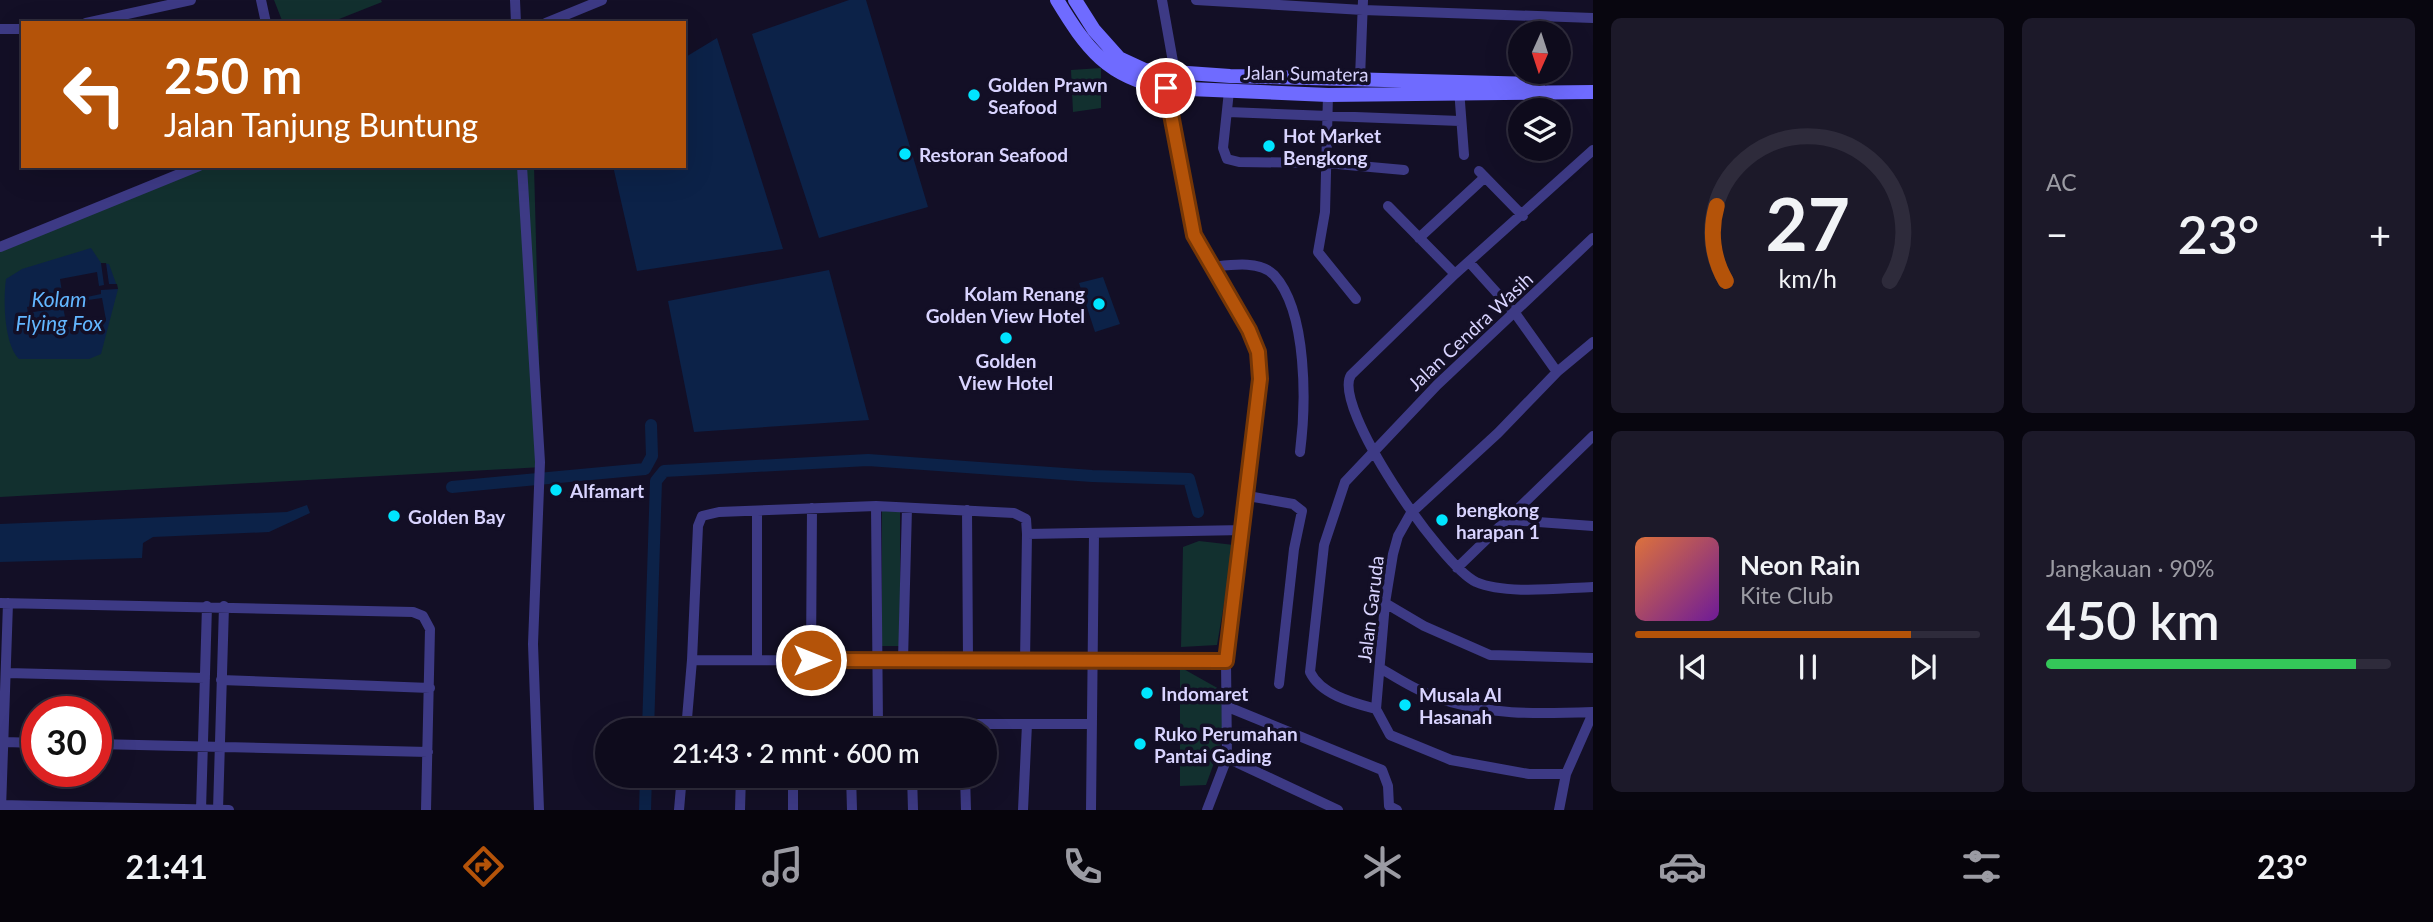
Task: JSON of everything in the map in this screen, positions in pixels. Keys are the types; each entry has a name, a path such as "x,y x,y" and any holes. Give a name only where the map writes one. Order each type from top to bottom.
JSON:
{"main road":[{"name":"Jalan Sumatera","path":"1057,0 1079,37 1111,69 1142,84 1166,88 1328,95 1593,85"},
{"name":"Jalan Sumatera","path":"1074,0 1094,30 1119,58 1145,70 1360,78 1459,88 1593,92"}],"street":[{"path":"95,21 191,0"},
{"path":"261,0 266,21"},
{"path":"515,0 516,21"},
{"path":"551,21 602,0"},
{"path":"1162,0 1175,73"},
{"path":"1196,0 1363,5 1593,18"},
{"path":"1360,78 1363,5"},
{"path":"0,29 21,29"},
{"path":"1166,88 1194,235 1231,294 1258,352 1260,379 1244,530 1231,601 1226,661 1227,758 1207,810"},
{"path":"1459,88 1464,155"},
{"path":"1229,91 1223,148 1227,159 1240,162 1326,163 1404,170"},
{"path":"1328,95 1325,212 1318,252 1356,299"},
{"path":"1228,112 1328,118 1460,121"},
{"path":"1593,150 1523,216 1455,274 1347,381 1350,401 1373,450 1411,513 1457,568 1477,582 1497,586 1534,589 1593,587"},
{"path":"0,247 193,168"},
{"path":"522,168 540,472 533,644 538,810"},
{"path":"1419,238 1482,174 1523,216"},
{"path":"1388,206 1455,274"},
{"name":"Jalan Cendra Wasih","path":"1376,709 1348,701 1317,682 1310,672 1324,545 1345,482 1437,384 1593,238"},
{"path":"1469,262 1515,313 1557,372"},
{"path":"1212,267 1231,265 1264,269 1274,275 1286,298 1302,356 1306,393 1300,452"},
{"name":"Jalan Garuda","path":"1376,709 1385,603 1398,536 1411,513 1463,468 1557,372 1593,342"},
{"path":"1457,568 1593,436"},
{"path":"1248,496 1293,504 1302,511 1294,549 1279,684"},
{"path":"876,506 878,718"},
{"path":"687,718 698,526 702,516 876,506 1020,514 1026,519 1027,534 1025,661"},
{"path":"811,660 812,508"},
{"path":"903,660 907,508"},
{"path":"967,510 968,661"},
{"path":"757,511 757,660"},
{"path":"1509,520 1593,526"},
{"path":"1027,534 1244,530"},
{"path":"1091,810 1094,533"},
{"path":"229,810 1,806 7,673 4,603 413,612 423,617 430,629 426,810"},
{"path":"1385,603 1424,626 1490,655 1593,658"},
{"path":"201,810 207,606"},
{"path":"218,810 224,606"},
{"path":"692,660 1226,661"},
{"path":"1380,668 1430,695 1458,705 1511,714 1593,712 1566,774 1559,810"},
{"path":"7,673 205,678"},
{"path":"221,680 430,688"},
{"path":"1228,707 1382,771 1388,786 1388,806 1397,810"},
{"path":"1376,709 1390,735 1451,760 1529,774 1566,774"},
{"path":"1023,810 1027,724"},
{"path":"997,725 1092,724"},
{"path":"5,742 21,742"},
{"path":"112,744 428,752"},
{"path":"1227,758 1338,810"},
{"path":"678,810 681,788"},
{"path":"740,810 741,788"},
{"path":"793,788 793,810"},
{"path":"851,788 852,810"},
{"path":"912,788 912,810"},
{"path":"965,788 965,810"}],"green space":[{"path":"274,0 382,2 334,21 282,21"},
{"path":"1101,68 1101,108 1073,112 1071,70"},
{"path":"200,168 534,168 542,467 0,497 0,250"},
{"path":"882,505 900,505 900,646 882,646"},
{"path":"1199,541 1234,545 1217,645 1181,647 1183,547"},
{"path":"1180,667 1221,690 1223,738 1206,785 1180,786"},
{"path":"858,788 903,788 903,789"}],"water":[{"path":"849,0 866,0 928,207 819,238 752,34"},
{"path":"717,38 783,249 637,271 613,168 686,168 686,57"},
{"name":"Kolam Flying Fox","path":"91,248 101,263 109,264 118,289 101,354 89,359 19,359 8,333 5,310 6,279 22,269"},
{"path":"829,270 869,420 694,432 668,301"},
{"name":"Kolam Renang Golden View Hotel","path":"1103,277 1120,324 1095,332 1079,283"},
{"path":"307,505 310,513 269,532 153,537 143,543 142,558 0,562 0,524 287,512"}],"pier":[{"path":"101,263 106,263 109,284 117,284 118,289 101,290 101,294 87,297 88,300 102,298 106,320 67,327 63,307 28,313 27,307 63,299 60,279 97,272 99,286 104,285"}],"waterway":[{"path":"452,487 645,469 652,456 651,425"},
{"path":"648,718 656,481 664,471 868,460 1092,476 1189,479 1198,512"},
{"path":"645,810 646,788"}],"place":[{"name":"Golden Prawn Seafood","path":"974,95"},
{"name":"Hot Market Bengkong","path":"1269,146"},
{"name":"Restoran Seafood","path":"905,154"},
{"name":"Kolam Renang Golden View Hotel","path":"1099,304"},
{"name":"Golden View Hotel","path":"1006,338"},
{"name":"Alfamart","path":"556,490"},
{"name":"Golden Bay","path":"394,516"},
{"name":"bengkong harapan 1","path":"1442,520"},
{"name":"Indomaret","path":"1147,693"},
{"name":"Musala Al Hasanah","path":"1405,705"},
{"name":"Ruko Perumahan Pantai Gading","path":"1140,744"}],"route":[{"path":"811,660 1226,661 1231,601 1248,496 1260,379 1258,352 1231,294 1199,247 1194,235 1166,88"}]}
